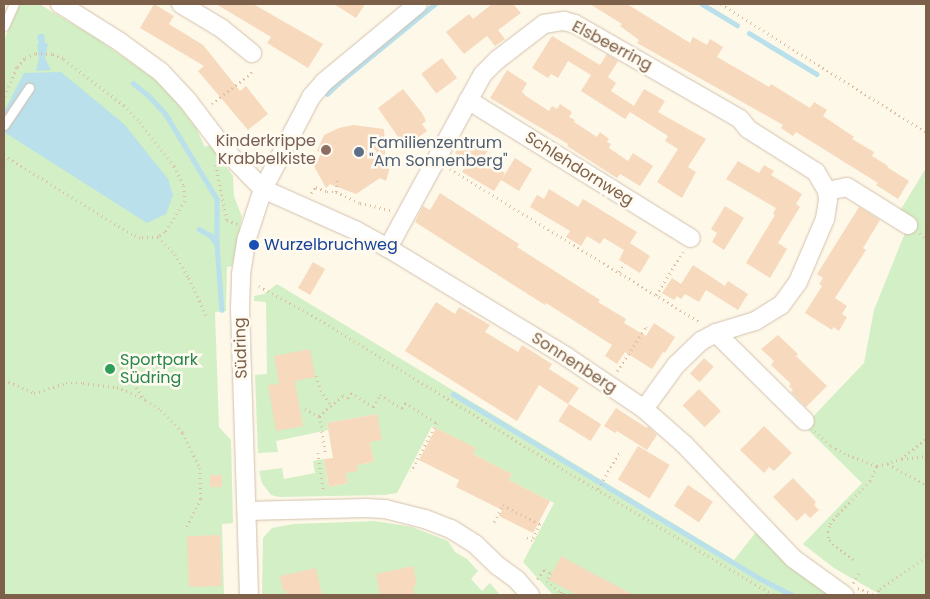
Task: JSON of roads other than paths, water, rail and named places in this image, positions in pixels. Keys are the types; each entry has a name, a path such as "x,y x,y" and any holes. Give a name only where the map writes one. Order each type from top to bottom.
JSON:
{"street":[{"path":"181,4 220,28 252,53"},
{"name":"Südring","path":"249,595 240,308 241,268 250,228 264,189 311,97 324,82 418,4"},
{"path":"70,6 148,61 173,84 226,151 264,189"},
{"name":"Elsbeerring","path":"388,248 483,74 496,60 534,31 551,22 575,24 740,119 748,129 816,172 827,191"},
{"name":"Schlehdornweg","path":"468,100 691,238"},
{"path":"644,409 688,351 716,332 756,321 781,305 791,294 825,219 828,200 827,191 847,187 908,225"},
{"name":"Sonnenberg","path":"264,189 356,231 388,248 567,357 644,409 684,444 794,559 851,590"},
{"path":"716,332 805,421"},
{"path":"247,511 326,507 385,509 442,525 475,544 498,566 517,580 528,594"}],"lane":[{"path":"4,26 14,4"},
{"path":"4,124 29,88"}],"water":[{"path":"39,34 44,34 45,43 48,44 45,58 51,70 36,71 39,58 37,38"},
{"path":"61,72 124,124 168,179 173,195 166,214 147,223 4,132 4,112 24,73"}],"waterway":[{"path":"327,94 435,4"},
{"path":"702,4 737,25"},
{"path":"749,33 817,74"},
{"path":"133,83 148,95 165,113 217,199 217,244"},
{"path":"199,229 210,235 217,244 222,310"},
{"path":"453,394 759,578 792,595"}],"place":[{"name":"Kinderkrippe Krabbelkiste","path":"326,150"},
{"name":"Familienzentrum \"Am Sonnenberg\"","path":"359,152"},
{"name":"Wurzelbruchweg","path":"254,245"},
{"name":"Sportpark Südring","path":"110,369"}]}
